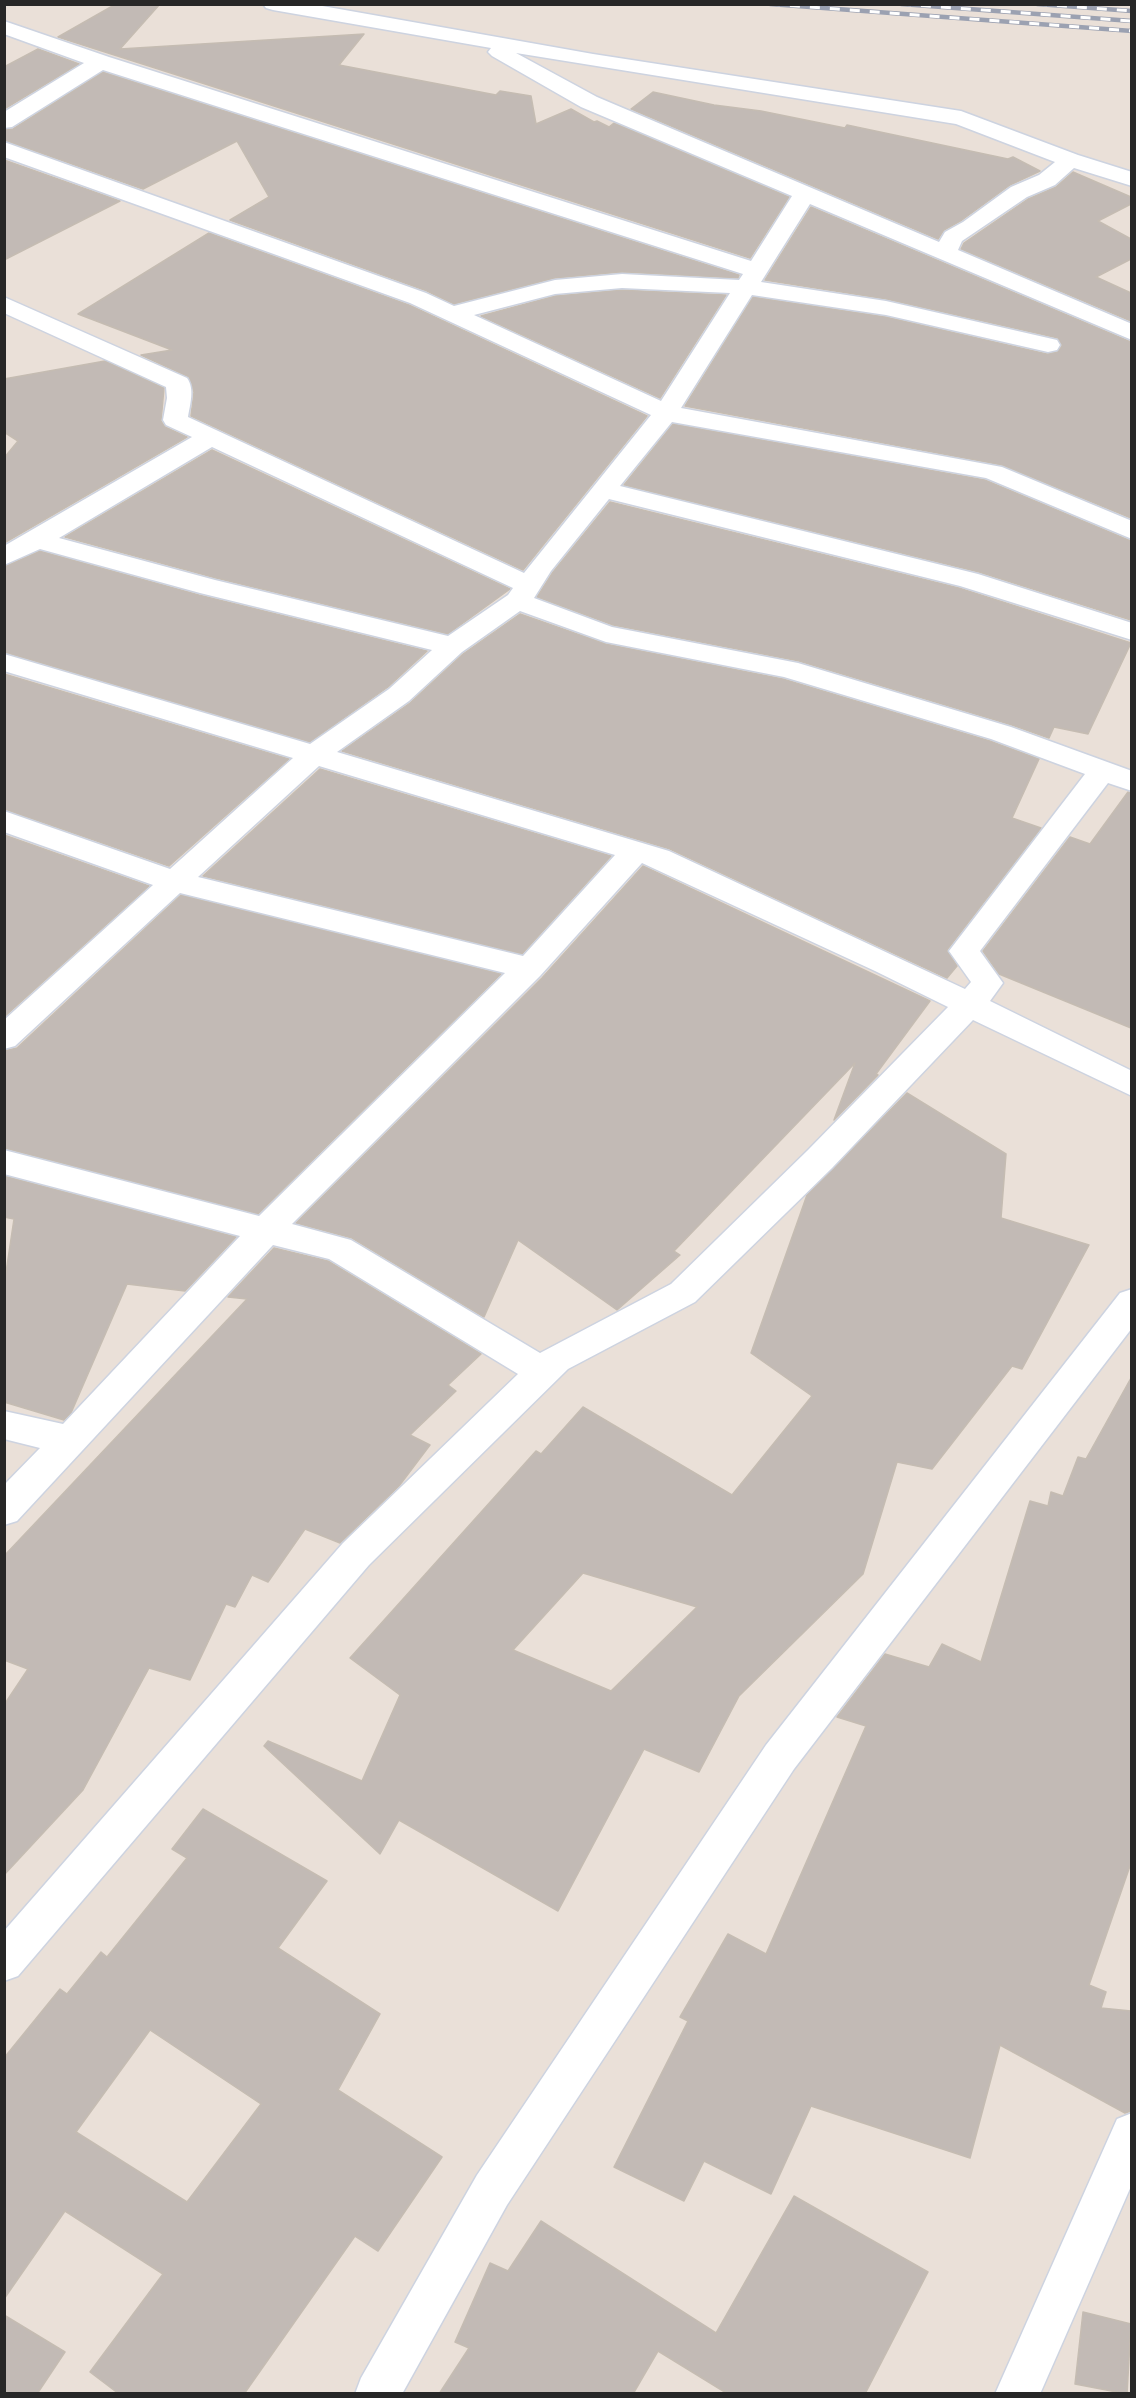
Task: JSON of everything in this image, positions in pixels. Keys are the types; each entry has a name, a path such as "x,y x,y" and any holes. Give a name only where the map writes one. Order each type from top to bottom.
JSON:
{"street":[{"path":"273,4 961,118 1070,160 1131,179"},
{"path":"4,27 101,62 751,279 1048,345"},
{"path":"477,39 589,102 1131,333"},
{"path":"4,122 101,62"},
{"path":"4,150 418,298 666,413 993,472 1131,531"},
{"path":"944,254 953,237 971,227 1019,192 1047,180 1070,160"},
{"path":"4,1038 312,756 399,695 452,646 524,593 539,569 666,413 804,195"},
{"path":"454,313 555,287 611,282 751,279"},
{"path":"4,304 178,383 179,398 175,420 606,634 788,669 1002,733 1117,776 964,951 988,983 970,1004 820,1159 683,1293 556,1359 356,1554 4,1962"},
{"path":"4,557 37,540 210,437"},
{"path":"603,490 969,580 1131,632"},
{"path":"37,540 209,586 452,646"},
{"path":"4,662 659,858 970,1004 1131,1085"},
{"path":"4,821 175,882 529,968"},
{"path":"4,1510 268,1229 529,968 636,852"},
{"path":"4,1162 268,1229 339,1250 543,1372"},
{"path":"377,2394 492,2190 780,1757 1131,1302"},
{"path":"4,1425 70,1440"},
{"path":"1017,2394 1131,2134"}],"building":[{"path":"116,4 160,4 120,49 364,34 339,65 496,95 500,91 531,96 536,124 571,109 594,122 597,121 609,127 614,123 789,197 750,258 58,37"},
{"path":"38,49 79,64 4,109 4,67"},
{"path":"103,72 739,275 738,278 622,272 555,278 454,304 427,291 230,220 269,197 237,141 143,189 4,140 4,130 13,129"},
{"path":"653,92 845,128 847,125 1008,159 1013,157 1040,171 1010,185 962,220 944,230 938,239 631,109"},
{"path":"4,160 120,201 4,260"},
{"path":"1073,172 1131,197 1131,204 1098,221 1131,239 1131,259 1096,277 1131,293 1131,321 961,249 964,243 1028,199 1056,187"},
{"path":"811,207 1131,342 1131,518 1002,465 685,406 753,297 886,317 1047,354 1057,352 1062,346 1058,338 886,299 765,280"},
{"path":"209,233 409,305 647,416 523,570 191,416 194,392 189,377 141,355 172,350 78,314"},
{"path":"622,290 726,295 660,398 481,316 555,296"},
{"path":"105,361 164,388 161,421 165,427 187,437 4,543 4,458 18,441 4,432 4,379"},
{"path":"673,424 985,480 1131,541 1131,620 979,572 624,485"},
{"path":"212,450 510,589 448,634 216,578 65,537"},
{"path":"610,502 959,588 1131,643 1088,734 1054,727 1049,738 799,661 613,625 537,597 553,572"},
{"path":"40,551 199,595 427,651 388,687 310,742 4,652 4,567"},
{"path":"520,614 606,644 783,679 990,741 1039,759 1012,818 1041,828 947,950 957,966 947,978 670,849 342,751 410,703 463,654"},
{"path":"4,674 289,759 169,866 4,809"},
{"path":"320,769 611,856 522,954 203,876"},
{"path":"1128,792 1131,793 1131,1028 999,974 983,951 1070,837 1090,844"},
{"path":"4,835 149,886 4,1017"},
{"path":"643,866 930,1001 876,1074 878,1075 834,1120 855,1063 674,1251 680,1255 617,1310 518,1240 484,1317 352,1238 296,1223 542,978"},
{"path":"181,895 501,974 258,1214 4,1148 4,1051 17,1048"},
{"path":"907,1093 1006,1154 1001,1218 1089,1245 1022,1369 1012,1366 932,1469 897,1462 863,1574 739,1696 699,1772 644,1749 558,1911 399,1820 380,1854 264,1746 268,1741 362,1781 400,1695 350,1658 536,1451 541,1454 583,1407 732,1495 812,1396 751,1353 807,1195","holes":["583,1573 697,1607 611,1691 513,1650"]},
{"path":"4,1176 236,1237 185,1291 127,1284 71,1413 64,1420 4,1402 5,1279 14,1219 4,1217"},
{"path":"274,1248 328,1261 481,1354 448,1385 456,1391 410,1435 430,1445 399,1486 340,1543 305,1529 268,1582 252,1575 235,1607 226,1604 190,1680 149,1668 83,1790 4,1875 4,1705 28,1669 4,1660 4,1556 247,1299 228,1297"},
{"path":"1131,1378 1131,1863 1089,1985 1106,1992 1101,2008 1131,2011 1131,2111 1125,2113 1000,2045 970,2158 811,2106 771,2194 704,2161 684,2201 614,2167 688,2021 680,2017 728,1934 766,1954 866,1726 837,1717 885,1654 929,1667 942,1644 981,1662 1030,1501 1048,1506 1051,1492 1063,1496 1078,1457 1086,1459"},
{"path":"203,1809 327,1881 278,1948 380,2014 338,2090 442,2157 378,2251 355,2236 244,2394 119,2394 90,2372 163,2274 65,2211 4,2299 4,2058 60,1989 67,1994 101,1952 107,1957 187,1858 172,1849","holes":["150,2030 261,2104 187,2202 76,2132"]},
{"path":"794,2196 928,2272 865,2394 728,2394 658,2351 633,2394 439,2394 469,2348 455,2342 490,2263 508,2271 541,2221 716,2333"},
{"path":"1083,2312 1131,2324 1127,2394 1075,2384"},
{"path":"4,2315 65,2352 37,2394 4,2394"}],"railway":[{"path":"770,4 1132,31"},
{"path":"901,4 1132,21"},
{"path":"1037,4 1132,11"}]}
